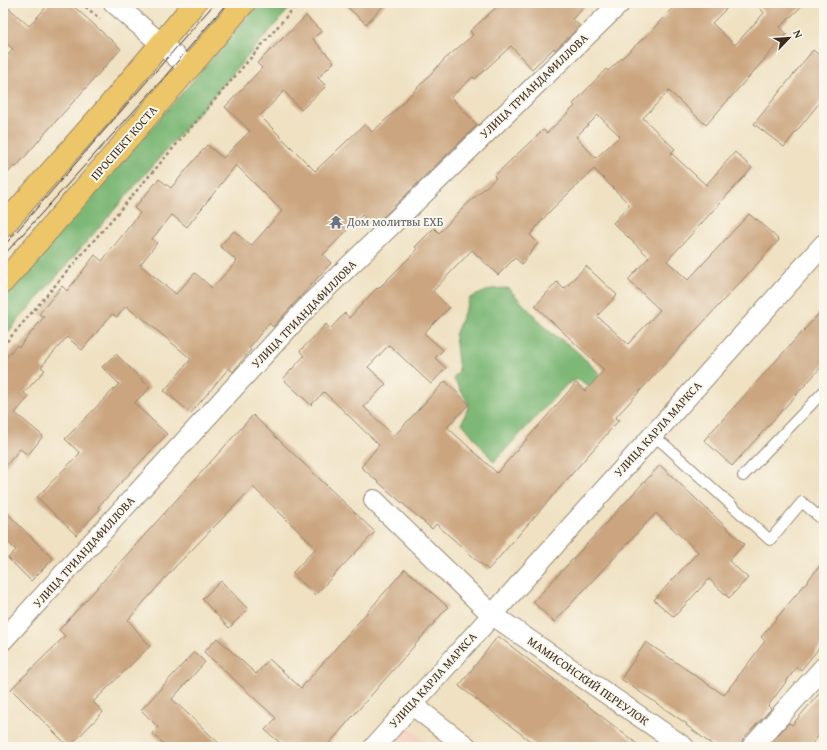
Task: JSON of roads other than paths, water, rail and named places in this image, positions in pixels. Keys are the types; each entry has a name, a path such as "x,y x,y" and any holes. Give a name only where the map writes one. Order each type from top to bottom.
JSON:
{"main road":[{"path":"3,226 103,113 196,3"},
{"name":"ПРОСПЕКТ КОСТА","path":"3,282 190,68 244,3"}],"street":[{"path":"114,3 190,68"},
{"name":"УЛИЦА ТРИАНДАФИЛЛОВА","path":"3,640 312,302 620,3"},
{"name":"УЛИЦА КАРЛА МАРКСА","path":"374,747 824,244"},
{"path":"374,500 492,614"},
{"name":"МАМИСОНСКИЙ ПЕРЕУЛОК","path":"492,614 684,747"},
{"path":"752,747 824,667"},
{"path":"410,706 419,710 467,747"}],"lane":[{"path":"743,476 824,391"},
{"path":"652,435 770,540 802,502 819,517 824,512"}],"tram line":[{"path":"3,247 215,3"},
{"path":"3,256 161,81 227,3"}],"place":[{"name":"Дом молитвы ЕХБ","path":"336,222"}]}
